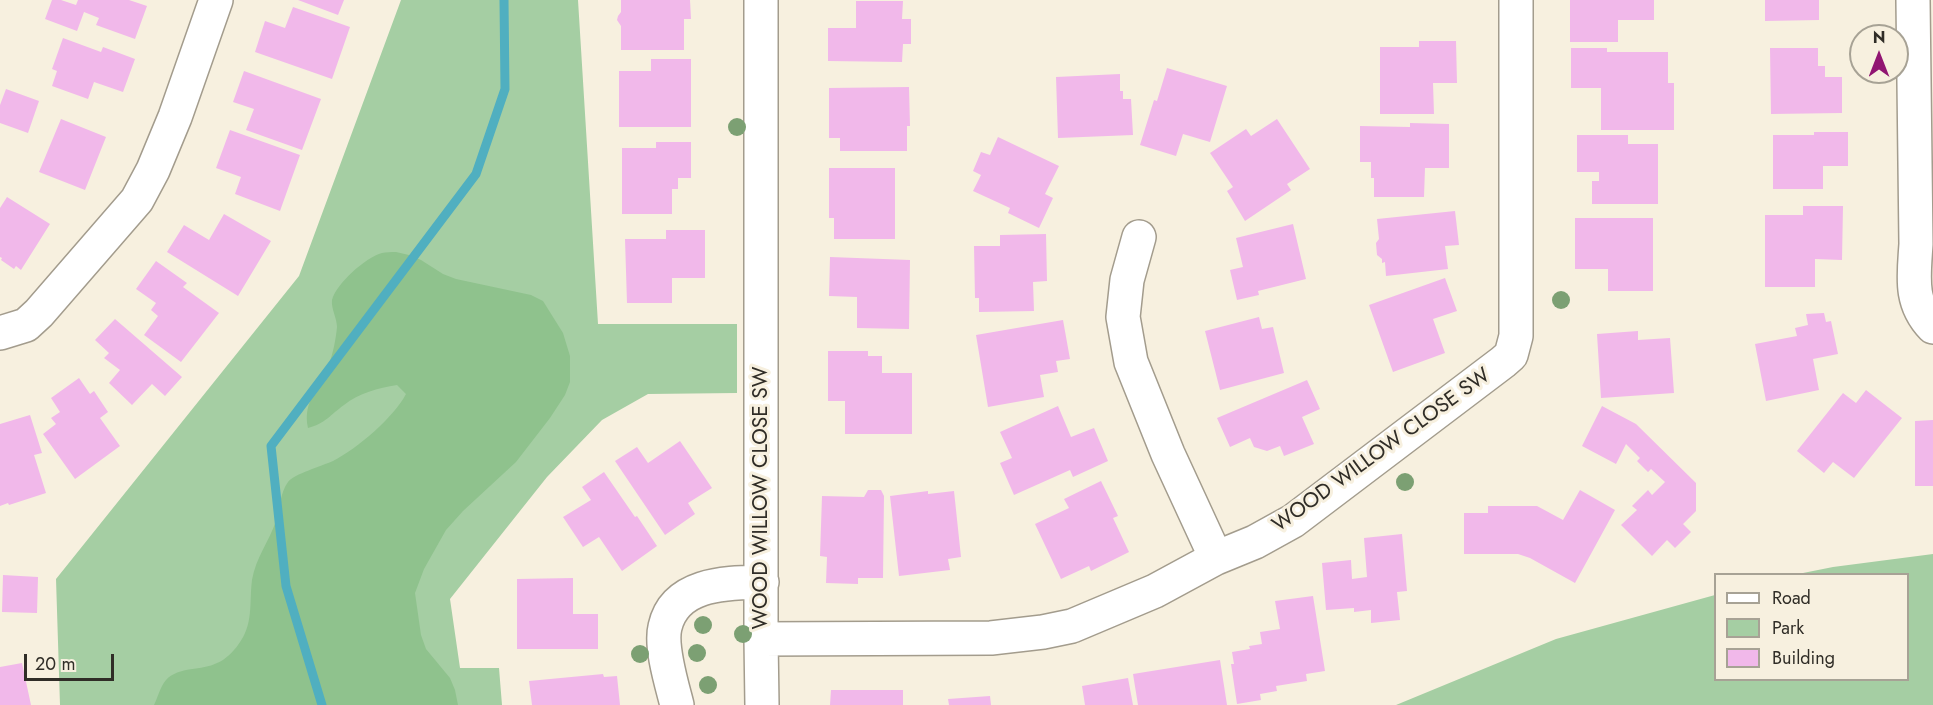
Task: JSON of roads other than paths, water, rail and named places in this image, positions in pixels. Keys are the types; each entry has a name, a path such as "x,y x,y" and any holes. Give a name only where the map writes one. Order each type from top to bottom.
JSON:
{"street":[{"path":"0,333 26,325 39,313 137,200 153,170 175,117 216,0"},
{"name":"WOOD WILLOW CLOSE SW","path":"761,0 761,639 991,638 1072,626 1145,595 1216,558 1255,543 1293,521 1510,355 1516,341 1518,288 1516,0"},
{"path":"1913,0 1916,244 1914,278 1916,300 1923,315 1933,327"},
{"path":"1138,237 1127,280 1123,317 1131,362 1168,454 1216,558"},
{"path":"677,705 666,656 664,628 674,606 695,591 726,583 762,582"},
{"path":"761,639 762,705"}],"waterway":[{"path":"322,705 286,586 271,446 476,174 505,89 504,0"}]}
